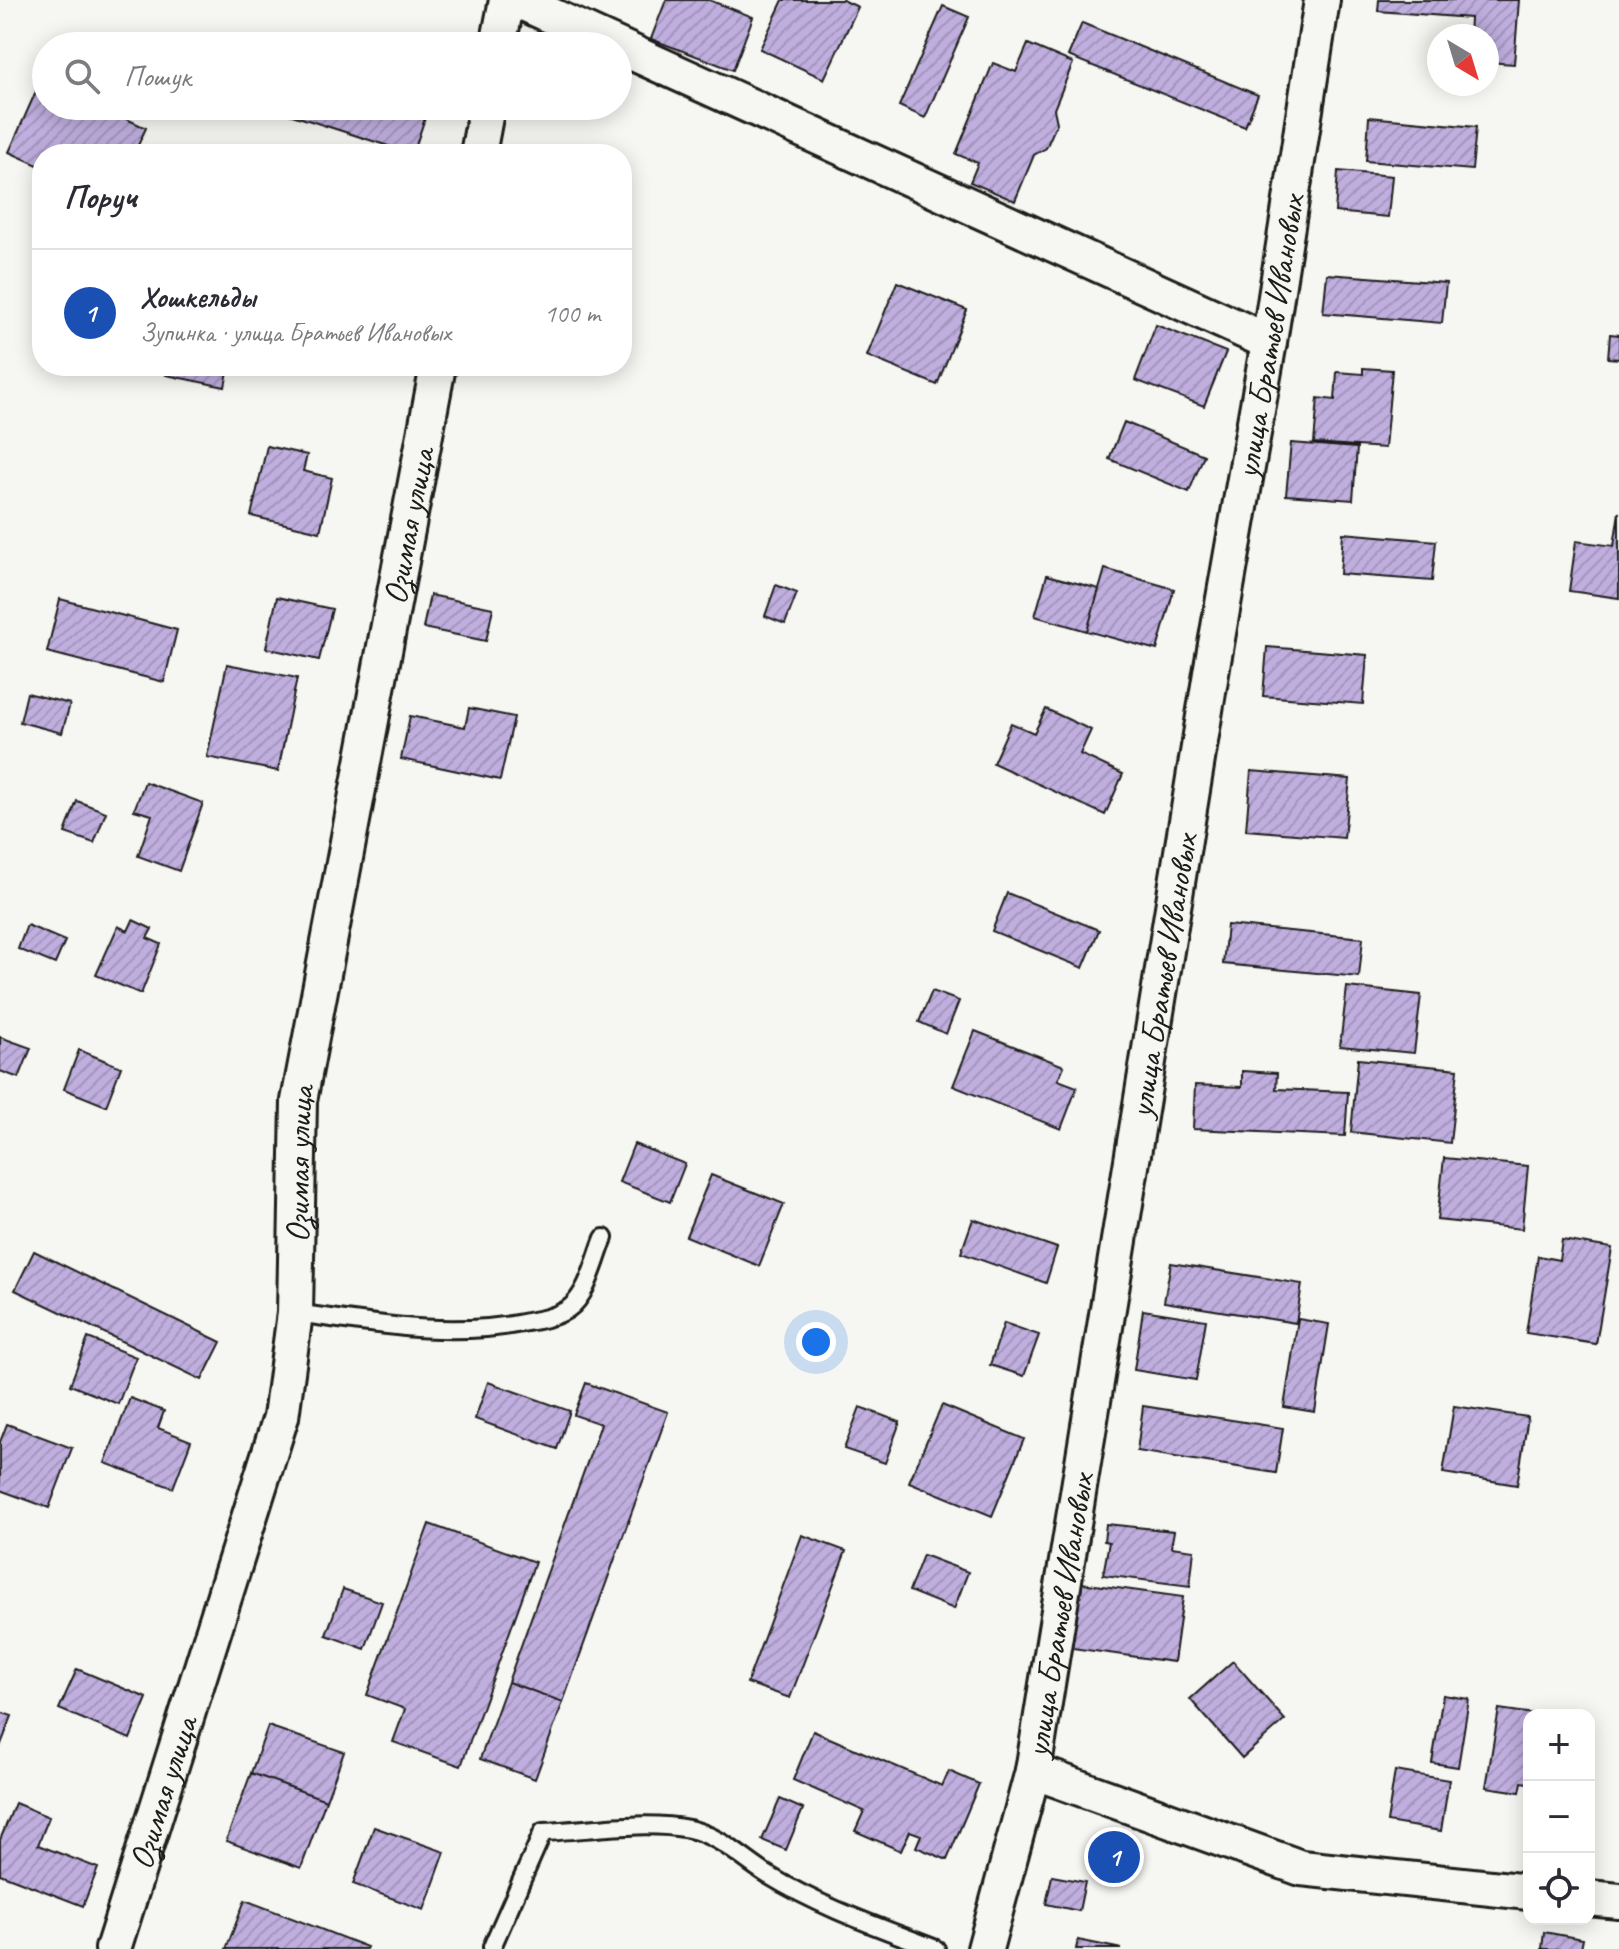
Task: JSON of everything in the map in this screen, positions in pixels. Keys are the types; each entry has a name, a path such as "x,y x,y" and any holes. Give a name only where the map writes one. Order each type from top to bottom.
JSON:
{"street":[{"path":"501,32 507,0"},
{"path":"517,0 587,32"},
{"name":"улица Братьев Ивановых","path":"985,1949 1033,1771 1212,667 1269,342 1322,0"},
{"path":"632,52 1269,342"},
{"path":"480,144 484,120"},
{"name":"Озимая улица","path":"113,1949 281,1417 295,1313 299,1101 436,376"},
{"path":"1033,1771 1301,1868 1523,1891"},
{"path":"1595,1899 1619,1901"}],"lane":[{"path":"295,1313 445,1331 496,1328 552,1317 570,1308 583,1292 604,1238"},
{"path":"492,1947 543,1832 660,1825 692,1830 723,1842 768,1875 836,1910 936,1949"}],"building":[{"path":"666,0 709,0 753,17 733,70 651,39"},
{"path":"783,0 843,0 858,7 824,79 760,49"},
{"path":"1379,0 1519,0 1514,64 1499,63 1499,24 1470,24 1470,18 1378,11"},
{"path":"943,6 969,17 925,118 899,106"},
{"path":"1082,23 1258,95 1245,127 1068,56"},
{"path":"1028,44 1073,63 1054,109 1057,123 1046,148 1034,155 1015,201 970,182 978,163 956,154 993,63 1016,72"},
{"path":"32,100 32,120 129,120 146,128 139,144 32,144 32,162 9,152"},
{"path":"1369,117 1476,127 1472,170 1366,161"},
{"path":"308,120 424,120 416,144 382,144"},
{"path":"1338,171 1392,176 1388,217 1335,212"},
{"path":"1327,274 1446,283 1442,323 1323,313"},
{"path":"897,282 967,310 937,385 867,356"},
{"path":"1156,325 1226,352 1204,406 1135,380"},
{"path":"1610,334 1619,335 1619,359 1608,358"},
{"path":"1363,368 1392,370 1385,448 1314,443 1318,398 1335,400 1337,372 1363,374"},
{"path":"171,376 227,376 225,387"},
{"path":"1124,422 1204,455 1189,492 1109,459"},
{"path":"1291,443 1357,448 1353,500 1286,495"},
{"path":"267,446 307,455 303,471 332,478 320,532 251,516"},
{"path":"1619,512 1619,598 1569,591 1576,541 1614,546"},
{"path":"1343,533 1436,541 1432,581 1340,574"},
{"path":"1105,569 1174,589 1157,650 1087,631"},
{"path":"1047,575 1099,589 1087,631 1035,616"},
{"path":"776,585 797,593 785,624 765,616"},
{"path":"430,595 493,608 486,641 423,628"},
{"path":"277,597 332,609 319,660 266,648"},
{"path":"60,599 177,630 164,682 47,652"},
{"path":"1267,647 1367,655 1363,704 1263,696"},
{"path":"227,664 297,678 278,771 207,757"},
{"path":"27,693 70,704 62,733 20,722"},
{"path":"469,708 514,717 500,780 401,759 410,716 465,727"},
{"path":"1046,709 1091,730 1080,754 1123,774 1105,815 993,763 1011,723 1034,733"},
{"path":"1251,771 1350,779 1344,838 1246,830"},
{"path":"145,782 203,803 179,871 138,856 152,815 134,810"},
{"path":"77,801 106,812 94,843 65,833"},
{"path":"1007,893 1099,930 1083,968 992,931"},
{"path":"133,920 152,929 147,938 161,944 141,994 96,975 118,926 128,931"},
{"path":"27,925 65,941 55,964 18,949"},
{"path":"1227,925 1363,938 1359,977 1223,964"},
{"path":"1347,987 1421,995 1414,1053 1340,1046"},
{"path":"932,991 959,1001 946,1034 919,1022"},
{"path":"975,1031 1064,1066 1058,1080 1077,1087 1061,1129 953,1086"},
{"path":"0,1037 31,1048 19,1078 0,1071"},
{"path":"79,1050 121,1067 106,1106 64,1089"},
{"path":"1358,1059 1458,1069 1450,1143 1351,1132"},
{"path":"1242,1071 1277,1073 1276,1089 1348,1092 1345,1136 1193,1129 1195,1085 1242,1087"},
{"path":"634,1144 685,1164 670,1202 619,1182"},
{"path":"1444,1158 1528,1166 1522,1229 1437,1220"},
{"path":"711,1175 784,1204 759,1266 686,1236"},
{"path":"973,1219 1057,1248 1046,1283 961,1253"},
{"path":"1562,1240 1612,1248 1596,1344 1526,1333 1538,1256 1559,1260"},
{"path":"34,1251 221,1342 202,1380 15,1290"},
{"path":"1171,1263 1302,1284 1296,1323 1164,1302"},
{"path":"1143,1310 1206,1320 1196,1380 1134,1370"},
{"path":"1298,1319 1329,1324 1315,1412 1284,1407"},
{"path":"1004,1323 1039,1335 1024,1376 990,1365"},
{"path":"88,1338 136,1357 118,1404 70,1385"},
{"path":"488,1382 570,1411 557,1449 475,1419"},
{"path":"586,1383 668,1412 563,1702 508,1682 601,1424 574,1415"},
{"path":"130,1398 164,1411 158,1428 191,1441 173,1488 105,1463"},
{"path":"942,1405 1024,1439 992,1516 909,1482"},
{"path":"1143,1406 1283,1428 1276,1473 1137,1451"},
{"path":"1454,1406 1528,1417 1517,1485 1443,1473"},
{"path":"860,1407 900,1422 885,1463 844,1449"},
{"path":"7,1424 72,1448 49,1508 0,1490 0,1442"},
{"path":"429,1524 535,1562 461,1766 393,1742 405,1709 367,1695"},
{"path":"1106,1524 1174,1531 1171,1547 1194,1550 1190,1586 1103,1575 1109,1542 1104,1541"},
{"path":"802,1535 846,1551 790,1698 747,1683"},
{"path":"923,1555 968,1572 954,1609 909,1591"},
{"path":"1081,1583 1183,1597 1174,1662 1072,1648"},
{"path":"343,1589 382,1602 365,1649 326,1635"},
{"path":"1233,1661 1285,1720 1242,1758 1190,1699"},
{"path":"77,1669 147,1698 130,1739 59,1709"},
{"path":"508,1682 563,1702 535,1779 480,1759"},
{"path":"1443,1695 1469,1699 1458,1767 1432,1763"},
{"path":"1499,1709 1523,1712 1523,1782 1520,1792 1486,1787"},
{"path":"0,1712 12,1716 0,1747"},
{"path":"268,1726 344,1752 326,1800 251,1773"},
{"path":"813,1731 942,1786 949,1771 979,1784 947,1860 916,1847 921,1835 910,1831 901,1851 855,1831 864,1811 793,1780"},
{"path":"1395,1771 1449,1780 1441,1831 1387,1822"},
{"path":"251,1773 326,1800 301,1868 226,1841"},
{"path":"780,1799 803,1809 786,1850 762,1840"},
{"path":"15,1803 49,1817 38,1845 98,1868 83,1906 0,1874 0,1840"},
{"path":"374,1827 445,1852 424,1910 353,1884"},
{"path":"1052,1876 1085,1882 1079,1911 1046,1904"},
{"path":"245,1900 367,1947 226,1949"},
{"path":"1544,1932 1583,1939 1581,1949 1542,1949"},
{"path":"1078,1940 1122,1949 1076,1949"}],"place":[{"name":"Хошкельды","path":"1114,1857"}]}
